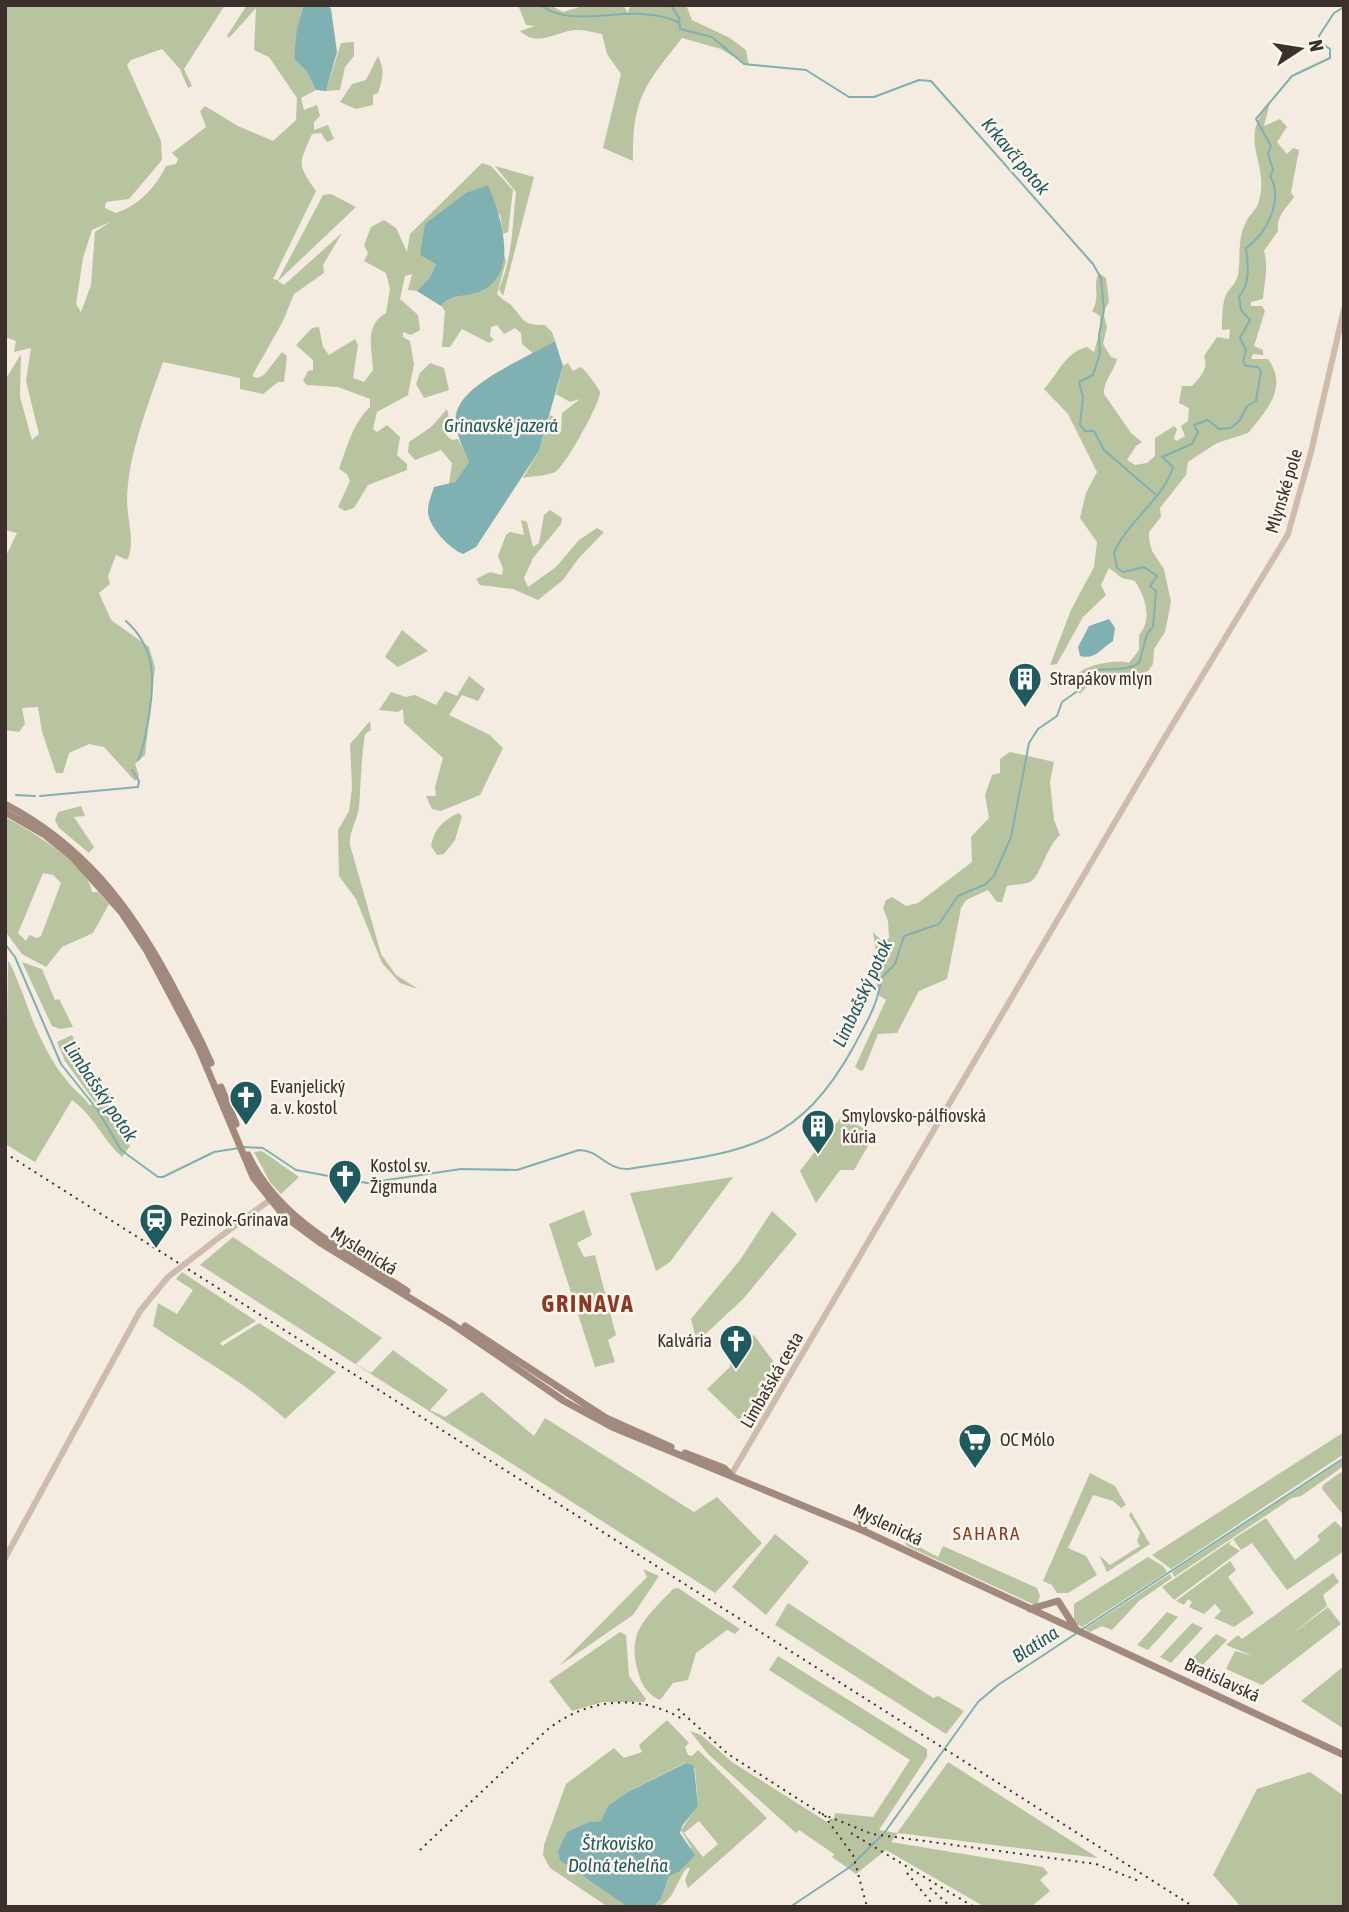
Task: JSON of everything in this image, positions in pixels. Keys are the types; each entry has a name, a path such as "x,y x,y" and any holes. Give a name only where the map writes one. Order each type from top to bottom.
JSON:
{"main road":[{"path":"5,804 69,845 95,869 125,911"},
{"path":"5,811 45,835 72,857 125,911"},
{"name":"Myslenická","path":"125,911 211,1073 243,1148 273,1198 294,1224 336,1254 452,1324 564,1401 631,1437 844,1522 1049,1619"},
{"name":"Myslenická","path":"125,911 181,1003 207,1054 243,1148"},
{"path":"173,999 181,1003"},
{"path":"844,1522 859,1517 864,1531"},
{"path":"1030,1609 1058,1601 1076,1629"},
{"path":"1046,1605 1049,1619 1064,1614"},
{"name":"Bratislavská","path":"1049,1619 1076,1629 1344,1755"}],"street":[{"name":"Mlynské pole","path":"835,1298 1165,737 1288,534 1344,309"},
{"path":"5,1558 140,1311 168,1277 273,1198"},
{"name":"Limbašská cesta","path":"731,1475 835,1298"}],"green space":[{"path":"5,5 225,5 184,69 192,86 188,88 180,69 162,49 131,60 127,65 161,141 162,160 129,199 106,202 105,208 116,213 139,201 152,188 166,166 176,164 178,159 172,153 206,127 200,111 205,106 238,126 273,141 296,120 297,98 269,57 254,50 256,8 229,38 227,36 247,5 304,5 294,59 307,72 316,90 301,98 304,110 317,105 320,116 314,122 314,130 328,125 334,139 327,142 321,133 312,134 304,152 303,168 316,191 273,279 278,280 323,195 331,194 356,207 278,281 284,285 342,233 323,265 324,273 294,294 283,321 252,376 257,378 264,375 282,352 287,356 284,382 278,382 263,394 240,389 240,378 163,362 131,465 127,500 130,554 127,560 116,555 108,576 110,584 99,593 111,620 149,647 155,667 145,755 135,764 139,776 135,781 104,747 89,744 69,753 63,773 56,773 42,732 38,707 22,708 25,724 19,732 5,730 5,558 17,533 5,530 5,380 21,354 20,397 32,440 39,434 26,381 31,348 14,352 16,341 5,337","holes":["110,222 95,232 91,285 81,312 76,304 83,258 92,230"]},
{"path":"518,5 550,5 563,12 586,5 623,5 628,13 630,5 686,5 692,20 730,38 746,50 749,66 721,49 682,38 643,94 635,122 633,161 603,148 621,74 607,54 602,34 572,30 542,38 527,36 520,31 535,26 526,25"},
{"path":"354,42 354,56 345,67 340,90 326,91 341,43"},
{"path":"378,56 382,74 378,93 373,95 373,105 356,109 340,102 352,84 366,80"},
{"path":"1270,102 1264,126 1280,119 1287,127 1277,142 1287,154 1293,148 1299,150 1291,192 1294,197 1282,213 1278,231 1264,251 1266,269 1263,299 1251,302 1251,306 1262,306 1265,311 1254,346 1263,350 1263,355 1253,354 1251,359 1268,359 1274,369 1276,389 1268,407 1248,433 1217,443 1188,462 1186,475 1160,508 1161,517 1149,532 1152,551 1164,569 1171,602 1165,632 1154,649 1153,664 1148,671 1140,674 1137,683 1107,681 1096,677 1080,694 1075,685 1076,677 1082,671 1101,663 1129,663 1139,650 1139,635 1147,615 1142,594 1135,581 1122,578 1109,568 1101,585 1106,595 1083,617 1057,664 1050,665 1071,610 1094,567 1097,542 1080,518 1086,493 1097,472 1068,414 1044,389 1073,354 1087,347 1094,352 1100,330 1100,316 1092,311 1096,301 1099,273 1106,278 1109,302 1103,312 1107,327 1103,344 1111,357 1117,359 1105,385 1104,394 1131,433 1142,442 1127,460 1135,465 1147,463 1155,456 1155,438 1174,426 1177,429 1174,438 1176,441 1185,436 1181,426 1188,421 1189,408 1179,403 1182,386 1192,386 1201,376 1205,369 1204,356 1217,337 1229,339 1230,329 1222,330 1223,305 1225,296 1238,275 1243,228 1258,204 1261,176 1255,129"},
{"path":"482,163 491,166 513,190 508,232 503,234 500,214 436,264 430,277 417,291 408,290 412,274 405,276 400,299 418,315 420,330 411,335 403,332 403,337 410,341 414,364 408,395 377,412 373,429 377,432 387,425 400,437 397,455 407,464 407,470 368,485 354,508 345,511 338,507 350,481 347,474 339,469 355,428 370,407 370,399 338,387 307,385 303,381 308,371 313,370 313,360 296,345 312,328 319,327 323,347 329,355 355,339 358,345 353,378 364,382 373,370 372,331 379,318 386,313 390,289 386,273 364,261 368,253 364,245 371,227 384,220 396,228 407,252 410,234"},
{"path":"495,166 534,177 503,296 499,289 509,253 516,192"},
{"path":"504,254 506,261 497,294 511,305 524,321 545,325 552,332 555,341 534,354 522,344 521,333 515,328 504,334 497,325 491,327 490,336 494,340 489,343 462,329 450,347 442,347 445,311 441,306 448,297 498,275"},
{"path":"430,363 444,368 449,390 424,398 416,384 420,373"},
{"path":"568,363 573,371 581,367 586,372 600,392 599,398 560,468 552,473 523,478 539,451 550,415 554,417 555,429 561,432 562,413 580,399 570,402 556,394 563,366"},
{"path":"447,409 451,427 446,435 452,440 458,439 469,462 455,482 449,484 452,463 441,450 415,460 408,452 409,442 431,427"},
{"path":"550,510 562,518 561,524 533,558 524,578 528,587 556,567 579,540 597,528 604,532 578,559 563,580 538,600 513,589 480,585 476,579 490,572 502,575 503,569 498,556 506,535 510,532 524,535 521,520 527,522 533,547 539,543 544,515"},
{"path":"402,630 428,651 398,667 385,657"},
{"path":"469,676 485,689 478,701 462,695 449,715 490,735 503,748 480,795 441,811 432,809 426,796 436,796 435,787 443,758 404,723 403,709 398,712 379,710 391,692 406,697 415,695 436,705 445,691 457,696"},
{"path":"370,721 371,730 365,734 359,807 350,845 381,954 396,975 418,989 400,983 382,963 356,899 339,876 338,830 349,811 352,788 350,744"},
{"path":"1010,752 1054,762 1050,782 1054,820 1060,835 1034,879 1027,883 1007,886 1002,902 997,902 988,890 966,900 961,908 947,979 919,991 897,1033 878,1034 861,1071 855,1067 886,1000 877,994 877,957 873,932 884,943 889,938 888,921 883,908 886,900 892,897 906,906 918,903 972,862 971,837 989,818 985,795 992,775 1000,773 1000,759"},
{"path":"81,806 85,816 74,817 94,847 89,853 59,828 55,820 58,812"},
{"path":"458,813 462,816 455,840 444,854 437,855 431,846 437,830"},
{"path":"5,817 56,849 80,871 92,892 98,892 109,904 93,933 62,947 46,967 22,954 5,931","holes":["43,873 53,875 61,883 41,936 37,938 29,935 26,941 18,933"]},
{"path":"8,961 35,1026 54,1063 89,1105 96,1104 65,1061 57,1042 72,1035 130,1146 122,1157 72,1100 35,1162 5,1144"},
{"path":"22,962 42,969 55,1000 59,999 73,1027 60,1029 52,1026"},
{"path":"841,1117 875,1134 854,1170 840,1170 816,1203 800,1171"},
{"path":"262,1151 299,1177 281,1194 270,1182 254,1152"},
{"path":"733,1177 670,1262 656,1271 630,1193"},
{"path":"584,1210 592,1235 577,1243 584,1257 595,1255 616,1335 608,1340 615,1362 595,1367 549,1224"},
{"path":"772,1211 797,1234 743,1299 697,1342 691,1319 740,1260"},
{"path":"233,1237 382,1338 356,1364 371,1373 393,1350 448,1390 430,1410 445,1417 482,1392 534,1436 545,1418 694,1512 717,1497 762,1543 715,1593 200,1265"},
{"path":"182,1272 256,1321 220,1343 222,1346 259,1323 336,1372 285,1419 238,1381 153,1326 158,1303 177,1314 193,1290 176,1279"},
{"path":"754,1335 781,1372 754,1418 738,1419 707,1389 730,1367 732,1350"},
{"path":"1344,1432 1344,1454 1171,1569 1152,1555"},
{"path":"1344,1459 1344,1466 1301,1496 1292,1498 1174,1577 1172,1572"},
{"path":"1341,1472 1344,1476 1344,1516 1322,1489 1323,1485"},
{"path":"1090,1473 1115,1486 1126,1505 1121,1508 1113,1501 1093,1495 1068,1548 1086,1556 1097,1575 1068,1593 1057,1593 1052,1585 1043,1581"},
{"path":"1131,1512 1150,1544 1107,1572 1099,1555 1110,1565 1140,1546 1137,1541 1140,1533 1129,1515"},
{"path":"1266,1518 1295,1560 1320,1540 1317,1536 1335,1521 1344,1530 1344,1551 1287,1590 1252,1543 1241,1550 1233,1539"},
{"path":"775,1534 809,1562 766,1615 732,1587"},
{"path":"908,1537 908,1541 938,1557 943,1546 1037,1588 1040,1596 1037,1606 907,1546 904,1540"},
{"path":"1232,1540 1229,1544 1240,1551 1174,1600 1162,1587"},
{"path":"1148,1557 1163,1566 1167,1572 1082,1627 1074,1622 1074,1604"},
{"path":"1230,1561 1236,1570 1228,1577 1254,1613 1234,1627 1214,1618 1221,1611 1215,1604 1204,1614 1189,1607 1192,1602 1188,1599 1184,1605 1176,1601"},
{"path":"643,1569 659,1576 633,1615 559,1666 647,1577"},
{"path":"1333,1573 1339,1582 1323,1595 1327,1606 1288,1637 1328,1607 1341,1624 1262,1685 1226,1669 1235,1651 1253,1656 1226,1645 1238,1635 1242,1639"},
{"path":"1170,1574 1172,1578 1139,1601 1112,1630 1102,1626 1090,1632 1085,1629"},
{"path":"678,1588 740,1629 735,1634 727,1630 696,1653 688,1680 673,1683 660,1700 642,1683 635,1660 636,1637 647,1618 673,1589"},
{"path":"788,1603 933,1698 938,1696 964,1711 946,1734 775,1625"},
{"path":"1167,1612 1178,1617 1148,1650 1137,1645"},
{"path":"1192,1623 1203,1628 1171,1663 1160,1657"},
{"path":"620,1632 626,1635 629,1676 646,1699 644,1702 603,1702 572,1711 549,1681"},
{"path":"1216,1634 1227,1640 1193,1675 1182,1669"},
{"path":"778,1656 927,1749 927,1757 879,1830 897,1833 948,1762 1098,1858 898,1833 891,1842 1043,1867 1048,1873 1040,1880 1050,1891 1031,1907 985,1907 886,1850 856,1874 832,1857 834,1854 799,1830 796,1833 708,1754 690,1731 701,1735 732,1762 827,1822 834,1818 835,1813 873,1817 910,1760 769,1670"},
{"path":"1344,1666 1344,1729 1301,1701"},
{"path":"667,1720 689,1743 685,1747 688,1755 692,1756 698,1750 767,1818 688,1888 685,1880 690,1868 687,1868 670,1898 660,1906 653,1907 661,1899 669,1876 679,1872 691,1858 691,1847 681,1830 698,1805 695,1768 685,1763 628,1792 609,1806 601,1821 589,1822 568,1832 558,1851 628,1907 608,1907 550,1868 543,1855 544,1845 566,1784 614,1748 624,1758 642,1752 639,1745","holes":["699,1821 718,1844 703,1857 684,1833"]},
{"path":"1310,1772 1344,1796 1344,1907 1241,1907 1213,1875 1257,1789"}],"water":[{"path":"304,5 328,5 331,9 337,52 326,91 316,90 307,72 294,59 297,29"},
{"path":"488,185 502,227 504,257 501,271 493,282 481,291 455,297 441,306 417,291 430,277 436,264 420,255 425,224 466,193"},
{"name":"Grinavské jazerá","path":"555,341 563,366 539,451 476,547 463,554 440,536 431,523 428,510 434,487 455,482 469,462 456,427 456,415 461,403 470,392 498,372"},
{"path":"1109,619 1115,628 1113,641 1094,655 1080,656 1078,647 1089,626"},
{"name":"Štrkovisko Dolná tehelňa","path":"686,1763 694,1766 698,1806 682,1826 680,1833 695,1855 679,1872 669,1876 661,1899 653,1907 628,1907 560,1860 558,1851 567,1832 589,1822 601,1821 608,1806 628,1792"}],"waterway":[{"path":"540,5 555,13 570,16 641,14 678,22"},
{"name":"Krkavčí potok","path":"671,5 679,18 680,29 712,37 744,64 806,70 849,97 874,97 919,80 931,81 1093,264 1101,278 1104,310 1099,335 1100,353 1093,375 1079,382 1083,397 1080,425 1085,431 1094,431 1104,450 1155,494"},
{"name":"Limbašský potok","path":"244,1147 263,1148 296,1170 367,1183 461,1169 517,1170 579,1150 592,1153 614,1166 628,1169 732,1151 760,1141 786,1127 810,1108 832,1081 854,1046 875,1004 881,978 895,964 904,936 939,924 958,896 986,884 994,876 1011,837 1029,743 1038,729 1057,716 1062,702 1079,690 1086,673 1126,668 1139,663 1147,634 1153,627 1156,591 1150,586 1157,576 1144,567 1123,572 1117,568 1114,553 1119,542 1169,478 1173,467 1162,457 1192,444 1198,432 1194,425 1208,420 1219,429 1231,428 1240,420 1247,406 1256,401 1261,371 1258,367 1246,366 1243,361 1246,350 1240,338 1250,320 1241,310 1239,297 1247,279 1246,248 1267,225 1275,195 1270,176 1273,170 1268,154 1271,146 1256,119 1292,76 1330,58 1330,49 1321,43 1319,36 1334,13 1344,7"},
{"path":"126,621 144,644 151,668 150,708 138,760"},
{"path":"40,796 138,787 139,781 132,770"},
{"path":"16,795 35,796"},
{"name":"Limbašský potok","path":"5,944 15,957 61,1064 97,1109 121,1150 158,1177 163,1177 214,1152 239,1148"},
{"name":"Blatina","path":"1081,1630 1344,1458"},
{"name":"Blatina","path":"790,1907 850,1867 885,1832 978,1702 998,1685 1077,1633"}],"railway":[{"path":"5,1153 1194,1907"},
{"path":"420,1850 547,1730 579,1711 614,1703 632,1703 667,1711 684,1720"},
{"path":"678,1709 728,1754 831,1820"},
{"path":"822,1814 872,1834 1096,1864 1139,1881"},
{"path":"828,1821 853,1855 867,1907"},
{"path":"851,1833 974,1907"},
{"path":"907,1873 935,1907"},
{"path":"930,1888 951,1907"}],"place":[{"name":"Strapákov mlyn","path":"1025,709"},
{"name":"Evanjelický a. v. kostol","path":"246,1127"},
{"name":"Smylovsko-pálfiovská kúria","path":"818,1156"},
{"name":"Kostol sv. Žigmunda","path":"345,1206"},
{"name":"Pezinok-Grinava","path":"156,1250"},
{"name":"Kalvária","path":"736,1371"},
{"name":"OC Mólo","path":"975,1470"}],"district":[{"name":"GRINAVA","path":"588,1304"},
{"name":"SAHARA","path":"987,1533"}]}
